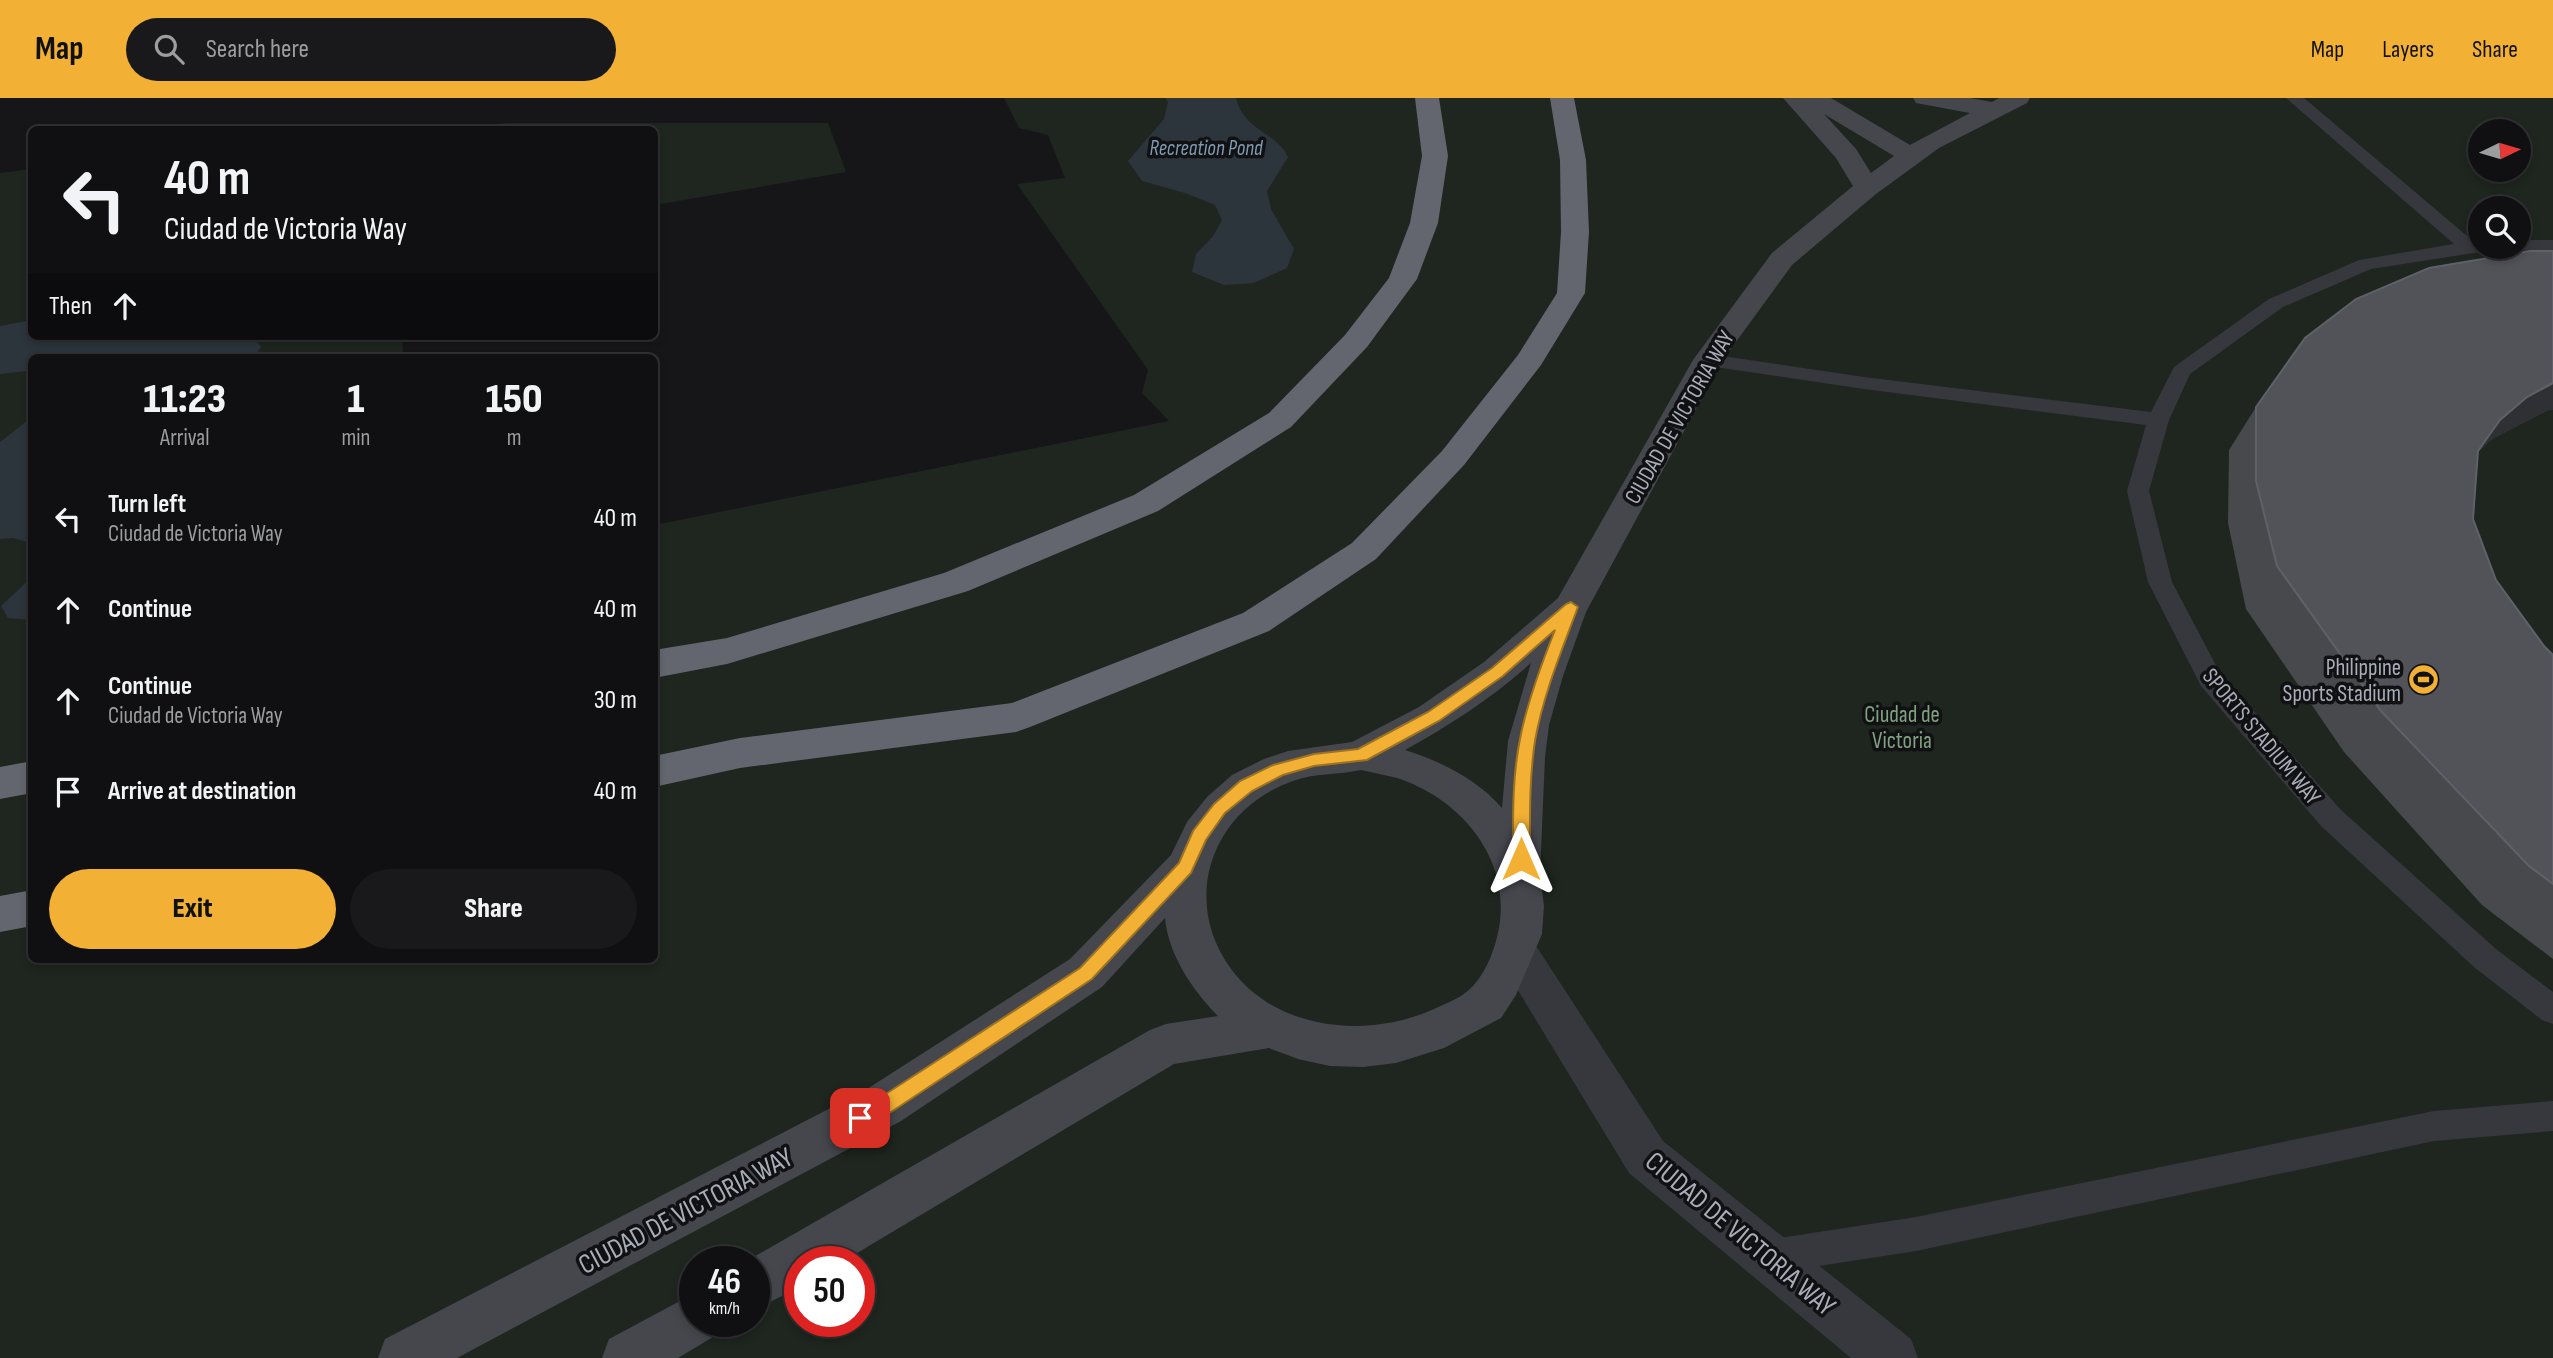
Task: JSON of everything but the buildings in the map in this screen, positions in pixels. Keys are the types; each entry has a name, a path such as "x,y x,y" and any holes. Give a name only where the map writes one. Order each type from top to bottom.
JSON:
{"highway":[{"path":"658,663 727,651 956,582 1146,503 1280,420 1356,341 1403,279 1424,223 1435,156 1427,98"},
{"path":"658,771 740,753 1016,717 1256,622 1364,551 1453,458 1530,359 1571,293 1575,232 1573,160 1562,98"},
{"path":"0,783 28,778"},
{"path":"0,914 28,909"}],"main road":[{"path":"1795,98 1847,154 1867,188"},
{"path":"1814,98 1921,150"},
{"path":"1859,98 1894,123 1921,150"},
{"path":"1925,98 1993,109"},
{"name":"CIUDAD DE VICTORIA WAY","path":"1361,755 1433,716 1497,672 1571,607 1708,360 1782,259 1867,188 1921,150 1993,109 2018,98"},
{"path":"1521,880 1508,847 1488,817 1460,792 1415,769 1361,755 1314,760 1279,770 1246,786 1219,808 1205,827 1185,868 1186,921 1204,969 1227,999 1269,1028 1303,1040 1347,1048 1391,1045 1434,1033 1486,1004 1516,951 1524,916 1521,880 1522,795 1528,739 1545,676 1571,607"},
{"name":"CIUDAD DE VICTORIA WAY","path":"404,1358 884,1105 1086,973 1185,868"},
{"path":"770,1276 1166,1045 1269,1028"},
{"path":"628,1358 679,1328"}],"street":[{"name":"CIUDAD DE VICTORIA WAY","path":"1516,951 1646,1157 1892,1358"}],"lane":[{"path":"2294,98 2468,242"},
{"path":"2531,246 2553,246"},
{"name":"SPORTS STADIUM WAY","path":"2468,247 2366,264 2276,303 2181,371 2158,420 2138,491 2160,582 2210,679 2331,818 2485,958 2553,1010"},
{"path":"1708,360 1864,383 2158,420"},
{"path":"1767,1257 1916,1234 2434,1126 2553,1116"}],"green space":[{"name":"Ciudad de Victoria","path":"1004,98 2553,98 2553,1358 0,1358 0,173 28,169 28,340 402,340 403,354 28,354 28,963 658,963 658,524 1169,421 1142,393 1148,370 1017,184 1065,178 1048,135 1019,128"},
{"path":"507,123 828,123 846,172 658,204 658,126 479,126"}],"water":[{"name":"Recreation Pond","path":"1165,98 1236,98 1246,117 1282,148 1288,157 1267,191 1271,209 1294,249 1287,268 1254,283 1224,285 1192,272 1196,254 1213,236 1222,220 1215,205 1142,181 1128,161 1164,119 1168,102"},
{"path":"28,321 28,340 256,340 261,347 256,354 28,354 28,372 0,374 0,326"},
{"path":"28,420 28,542 13,538 0,539 0,442"},
{"path":"28,581 28,620 8,618 1,606"}],"place":[{"name":"Philippine Sports Stadium","path":"2424,680"}],"route":[{"path":"860,1118 1086,973 1185,868 1199,836 1219,808 1246,786 1279,770 1314,760 1361,755 1433,716 1497,672 1571,607 1545,676 1528,739 1522,795 1521,859"}]}
